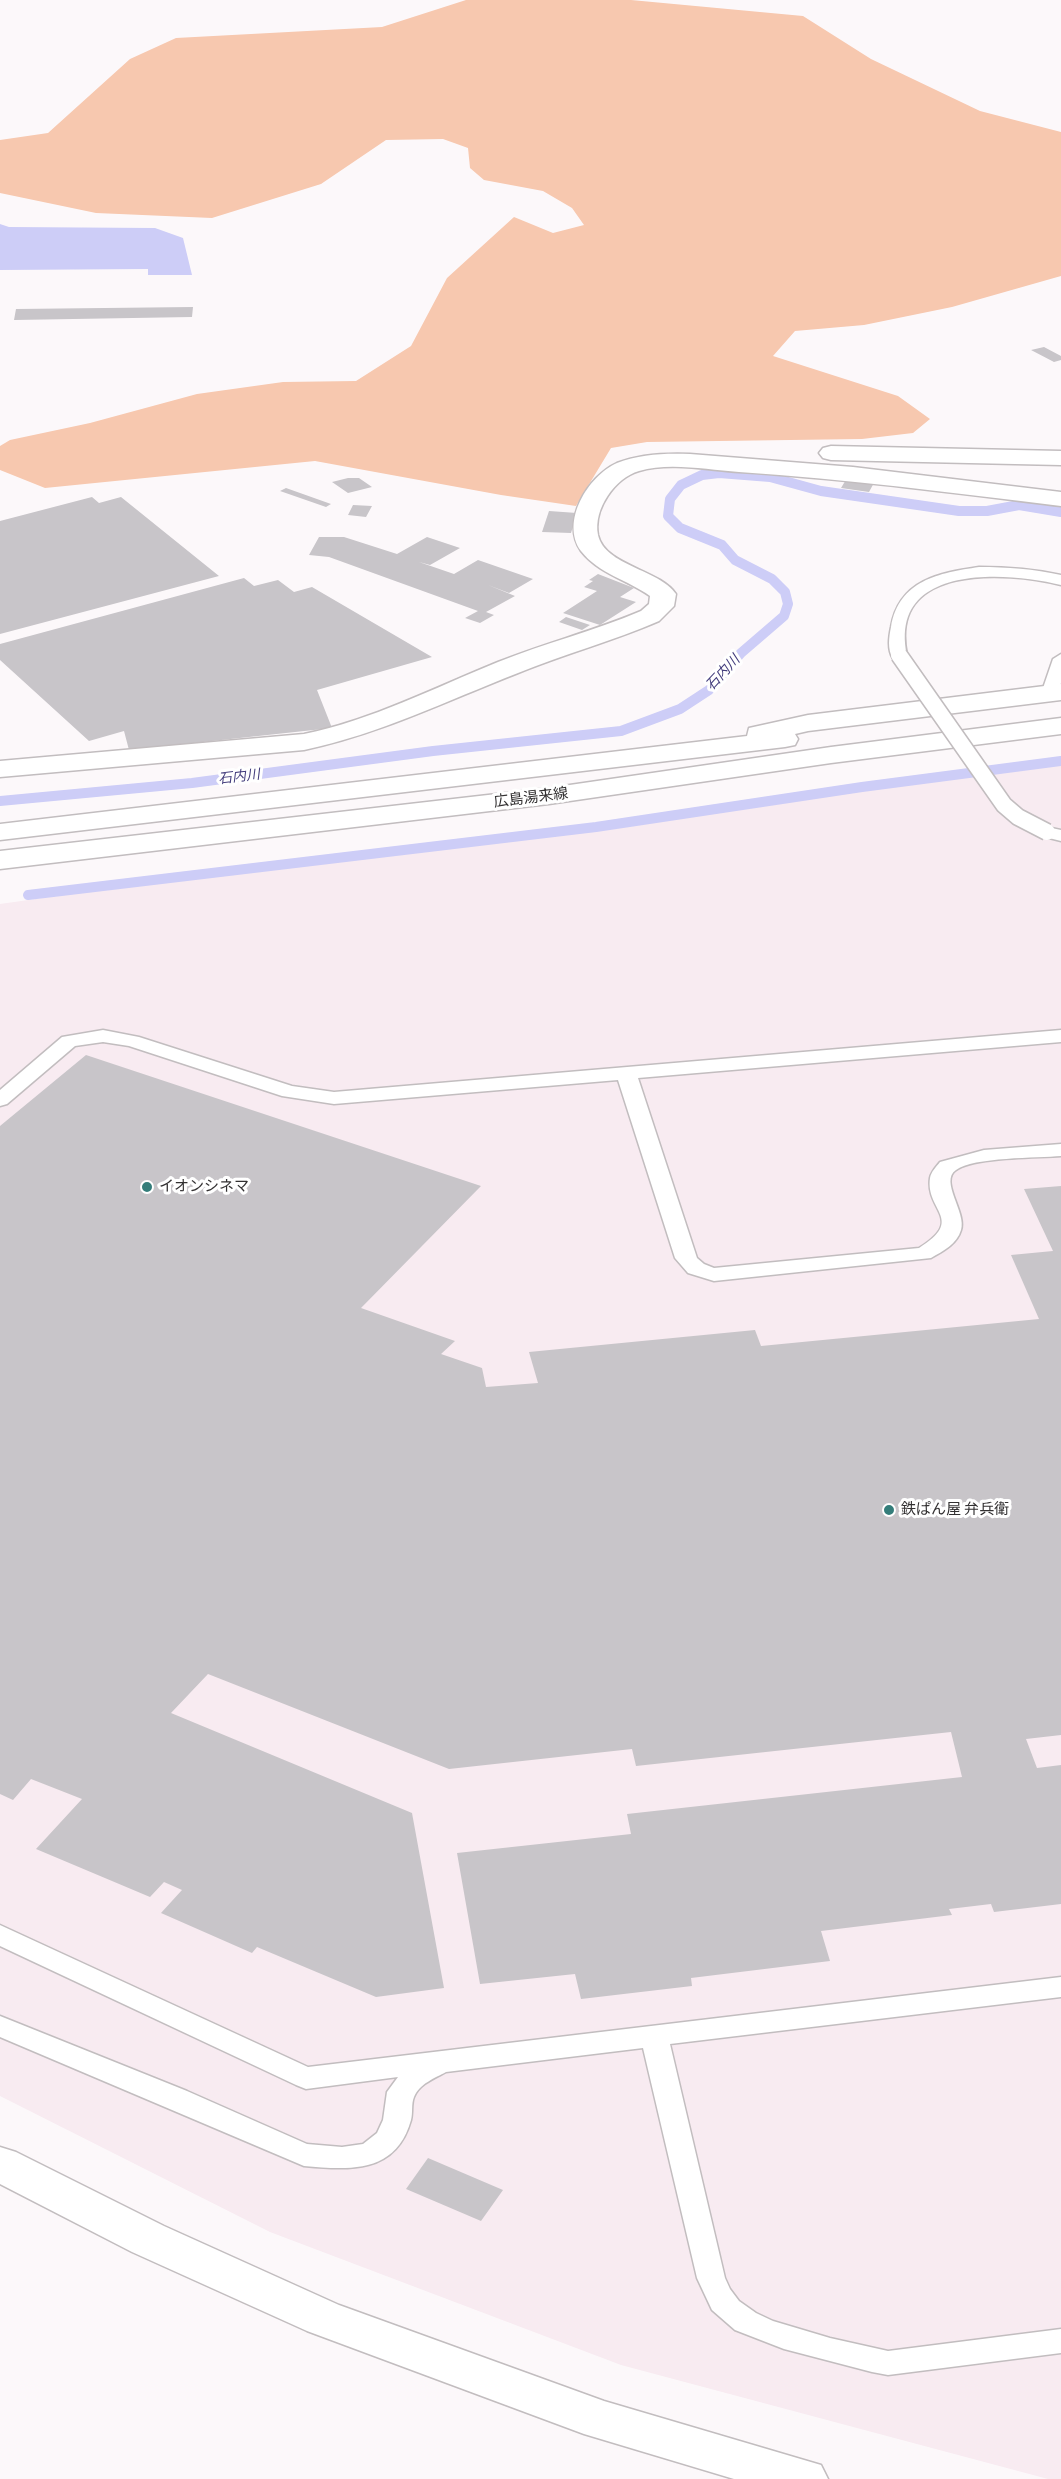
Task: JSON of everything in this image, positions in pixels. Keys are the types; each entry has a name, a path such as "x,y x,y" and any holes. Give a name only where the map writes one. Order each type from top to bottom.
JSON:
{"street":[{"path":"675,461 701,454 757,452 1061,458"},
{"path":"0,769 338,737 510,667 650,616 661,606 663,594 650,582 606,562 590,546 584,531 588,509 599,489 609,477 627,467 650,462 675,461 783,467 1061,499"},
{"name":"広島湯来線","path":"0,832 295,795 660,754 1057,697"},
{"name":"広島湯来線","path":"0,860 549,796 831,755 1061,726"},
{"path":"0,2164 148,2239 322,2318 602,2420 804,2479"}],"lane":[{"path":"1054,834 1018,817 1004,805 899,655 897,648 902,611 912,596 929,585 962,575 1000,572 1031,574 1061,580"},
{"path":"1057,697 1061,659"},
{"path":"0,1100 69,1041 98,1036 123,1038 289,1092 321,1098 1061,1035"},
{"path":"626,1073 686,1258 691,1266 706,1274 719,1275 924,1254 940,1246 948,1239 952,1231 951,1215 941,1188 941,1176 946,1167 957,1162 982,1157 1061,1150"},
{"path":"0,1935 306,2078 1061,1987"},
{"path":"2,2027 177,2099 304,2155 342,2158 370,2154 388,2140 397,2120 401,2092 421,2071 449,2060"},
{"path":"654,2035 711,2278 718,2297 732,2313 752,2326 865,2359 888,2363 1061,2341"}],"shaded area":[{"path":"466,0 631,0 803,16 871,59 980,111 1061,132 1061,276 952,307 864,325 795,331 773,356 898,396 930,419 913,433 862,439 647,442 611,448 576,506 501,495 315,461 45,488 0,470 0,446 10,440 90,423 197,394 283,382 356,381 411,346 447,278 514,217 553,233 584,225 572,208 543,191 484,180 470,168 468,148 443,139 386,140 321,184 212,218 96,213 0,193 0,140 48,133 130,59 176,38 382,27"},
{"path":"1061,765 1061,2479 1048,2479 621,2365 270,2232 0,2096 0,904 128,886 573,834 863,790"}],"water":[{"path":"0,224 9,227 155,228 183,238 192,275 148,275 148,269 0,270"}],"building":[{"path":"193,307 192,317 14,320 16,309"},
{"path":"1044,347 1061,356 1061,360 1054,362 1031,350"},
{"path":"359,478 372,487 348,493 332,482"},
{"path":"847,478 875,481 869,492 841,488"},
{"path":"286,488 331,504 326,507 280,491"},
{"path":"92,497 99,503 121,497 219,576 0,634 0,521"},
{"path":"353,505 372,506 366,517 348,515"},
{"path":"549,511 577,513 571,533 542,532"},
{"path":"319,537 344,537 397,554 427,537 460,548 430,565 419,562 454,574 478,560 533,579 509,593 488,585 515,596 486,612 494,615 480,623 465,618 478,611 329,557 309,555"},
{"path":"598,574 634,588 620,597 636,602 600,625 563,613 597,591 584,587"},
{"path":"244,578 254,586 278,580 294,592 312,587 432,657 317,690 332,728 129,750 124,731 89,741 0,660 0,644"},
{"path":"566,617 590,625 582,630 559,622"},
{"path":"86,1055 481,1186 361,1308 455,1341 441,1354 482,1368 486,1387 538,1383 529,1352 755,1330 761,1346 1039,1319 1011,1255 1053,1251 1024,1189 1061,1186 1061,1735 1026,1739 1037,1768 1061,1765 1061,1904 994,1912 991,1904 949,1909 952,1915 821,1931 830,1961 691,1978 692,1986 581,1999 575,1974 480,1984 457,1853 631,1834 627,1814 962,1777 951,1732 636,1766 632,1749 449,1769 208,1674 171,1713 412,1813 444,1988 376,1997 257,1947 252,1953 161,1913 182,1890 164,1882 150,1897 36,1849 82,1799 31,1779 13,1800 0,1794 0,1126"},
{"path":"428,2158 503,2190 481,2221 406,2189"}],"waterway":[{"name":"石内川","path":"0,801 192,783 433,751 621,731 680,709 709,690 741,653 784,616 788,604 785,592 772,579 735,560 722,545 680,528 668,516 670,499 681,485 702,475 719,473 770,477 821,491 959,511 987,511 1019,505 1061,512"},
{"path":"28,895 596,827 862,787 1061,761"}],"place":[{"name":"イオンシネマ","path":"147,1187"},
{"name":"鉄ぱん屋 弁兵衛","path":"889,1510"}]}
